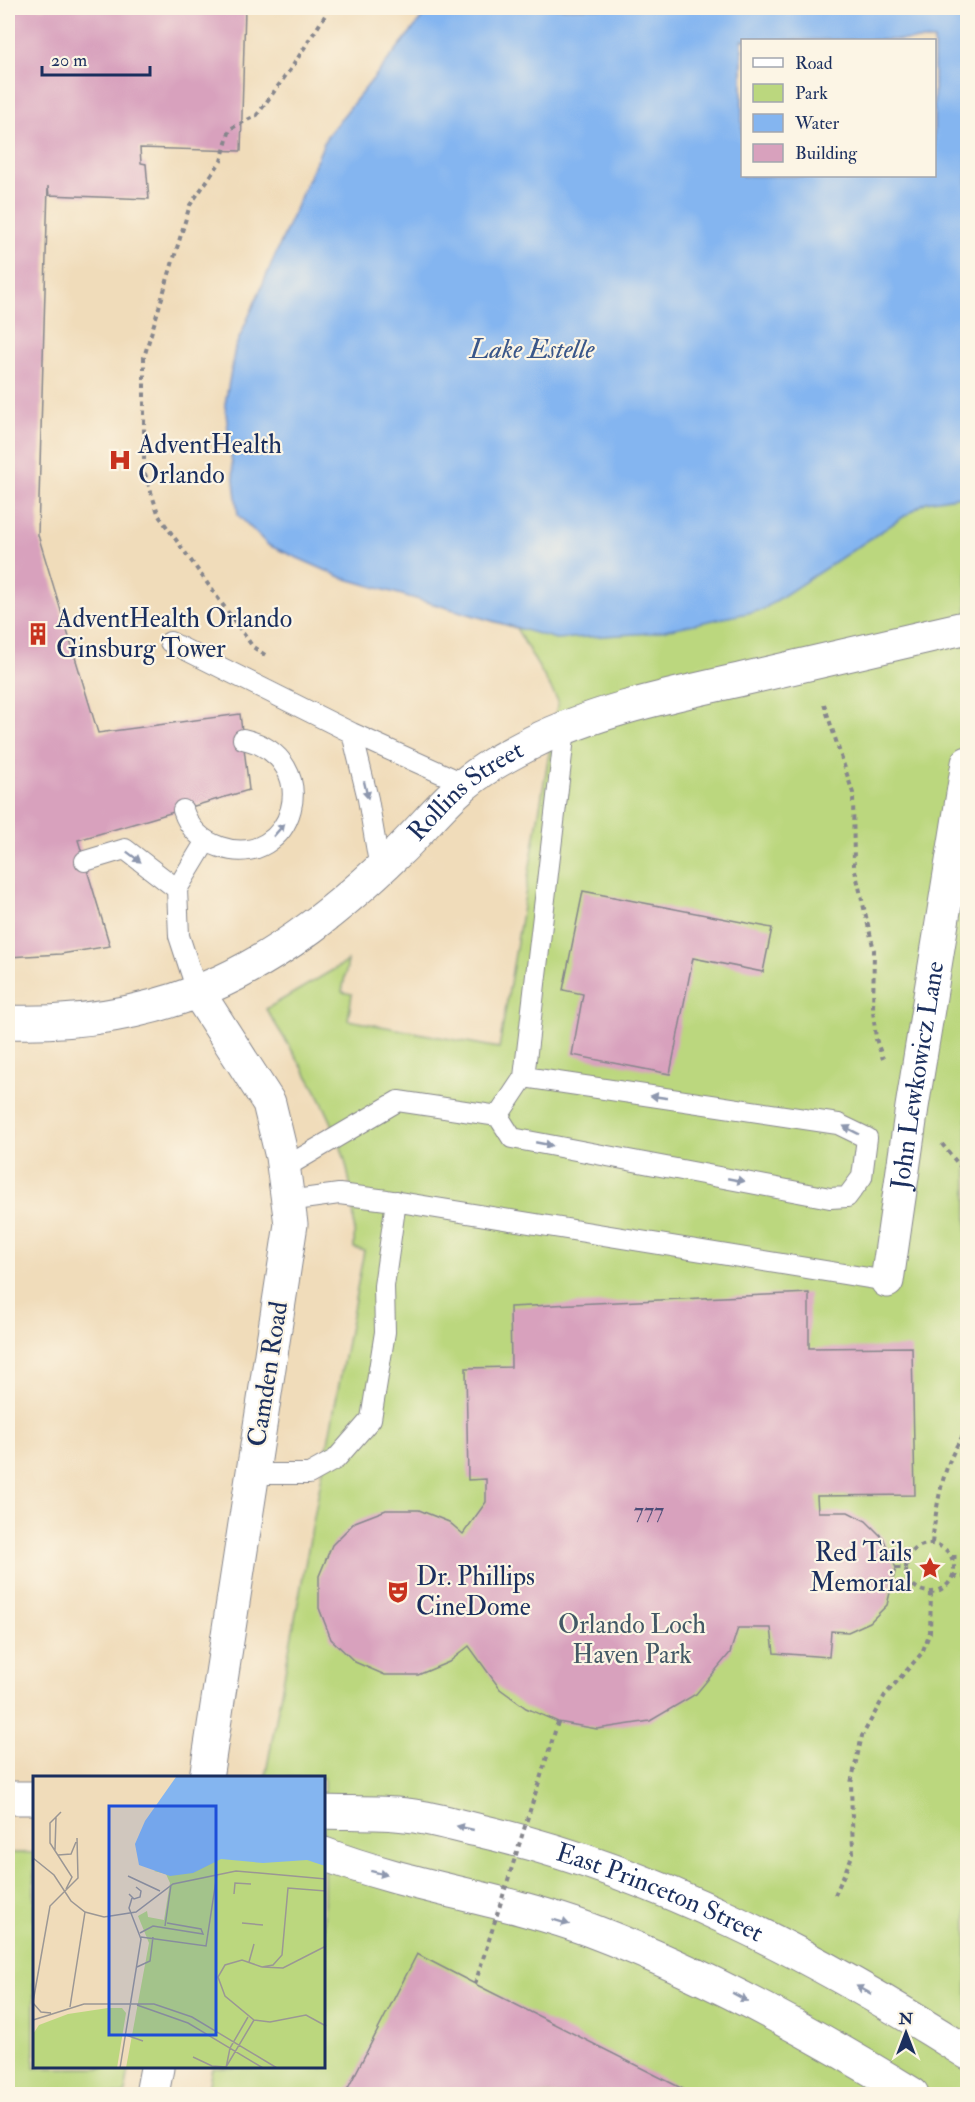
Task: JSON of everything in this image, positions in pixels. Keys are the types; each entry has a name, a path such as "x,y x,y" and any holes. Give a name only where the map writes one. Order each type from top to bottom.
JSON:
{"street":[{"name":"Rollins Street","path":"8,1022 124,1014 165,1004 244,972 280,951 339,908 465,784 487,767 586,720 699,689 968,627"},
{"name":"John Lewkowicz Lane","path":"887,1281 912,1107 968,763"},
{"name":"Camden Road","path":"197,991 269,1103 284,1168 291,1224 206,1776"},
{"path":"8,1798 33,1798"},
{"name":"East Princeton Street","path":"326,1812 407,1815 522,1841 640,1881 781,1947 892,2005 968,2053"},
{"path":"326,1855 360,1868 505,1905 589,1930 723,1987 912,2094"},
{"path":"152,2094 157,2069"}],"lane":[{"path":"170,642 352,734 465,784"},
{"path":"498,1116 525,1077 565,729"},
{"path":"352,734 368,800 380,869"},
{"path":"183,810 196,833 206,841 228,850 246,851 264,845 278,834 289,818 294,801 292,782 286,765 273,751 257,742 243,739"},
{"path":"197,991 179,936 177,889 206,841"},
{"path":"84,861 125,849 177,889"},
{"path":"284,1168 398,1101 498,1116 512,1138 830,1198 847,1197 862,1177 867,1138 838,1124 525,1077"},
{"path":"288,1201 339,1194 396,1201 887,1281"},
{"path":"253,1474 309,1474 336,1459 371,1419 385,1332 384,1286 396,1201"}],"path":[{"path":"267,657 253,647 159,516 144,471 144,357 190,205 220,161 231,129 257,115 292,67 330,8"},
{"path":"824,704 853,794 854,866 874,950 873,1011 876,1038 889,1075 968,1176"},
{"path":"932,1544 938,1496 954,1446 968,1429"},
{"path":"925,1544 932,1544 947,1550 954,1563 953,1577 947,1586 931,1592 917,1587 907,1576 906,1568 911,1553 925,1544"},
{"path":"952,1557 968,1557"},
{"path":"896,1568 906,1568"},
{"path":"953,1577 968,1577"},
{"path":"835,1895 853,1854 850,1783 862,1736 885,1695 922,1653 930,1632 931,1592"},
{"path":"475,1984 558,1722"}],"green space":[{"name":"Orlando Loch Haven Park","path":"967,418 967,2094 207,2094 212,2069 326,2069 326,1776 265,1776 364,1251 354,1248 354,1211 349,1179 342,1149 331,1121 318,1094 266,1009 348,961 342,992 352,994 348,1020 499,1048 558,701 516,628 405,595"},
{"path":"8,1853 33,1853 33,2069 129,2069 125,2094 8,2094"}],"water":[{"name":"Lake Estelle","path":"430,8 967,8 967,495 926,502 762,610 651,633 556,639 343,578 268,545 238,515 225,404 235,348 327,136"}],"building":[{"path":"8,8 245,8 241,151 140,148 141,163 146,164 149,199 49,195 48,186 38,535 98,733 240,714 249,790 78,840 110,946 61,954 8,957"},
{"path":"583,891 772,928 763,972 693,958 670,1074 572,1055 583,994 563,990"},
{"path":"8,1128 12,1128 9,1145 8,1145"},
{"path":"809,1293 809,1348 912,1347 915,1495 817,1496 818,1512 848,1512 866,1521 883,1538 896,1568 887,1605 870,1622 848,1632 831,1631 829,1657 774,1653 771,1628 738,1628 730,1653 696,1694 650,1721 597,1729 558,1722 526,1708 500,1689 469,1646 449,1662 418,1675 385,1675 355,1662 331,1639 319,1608 319,1576 332,1545 355,1522 386,1510 419,1510 449,1522 463,1534 486,1502 486,1479 468,1480 466,1368 511,1367 510,1307"},
{"path":"417,1954 475,1984 693,2094 345,2094"}],"place":[{"name":"AdventHealth Orlando","path":"120,460"},
{"name":"AdventHealth Orlando Ginsburg Tower","path":"38,634"},
{"name":"Red Tails Memorial","path":"930,1568"},
{"name":"Dr. Phillips CineDome","path":"398,1592"}]}
